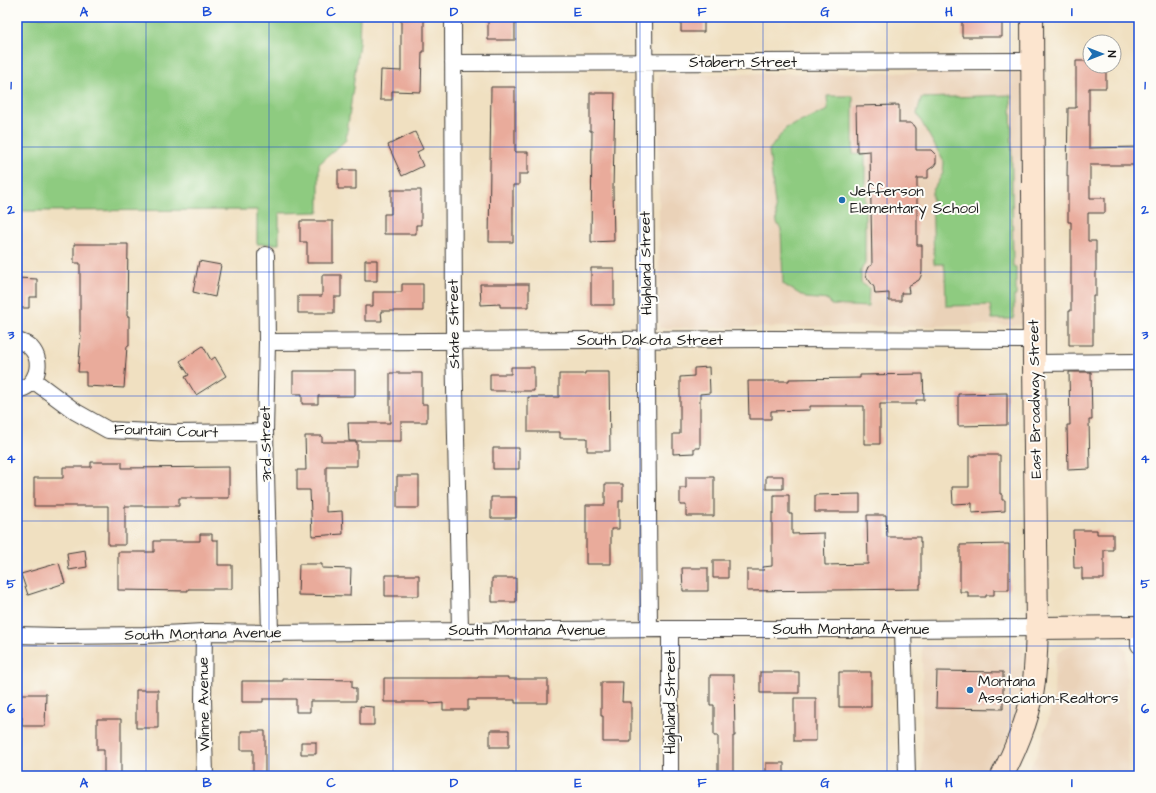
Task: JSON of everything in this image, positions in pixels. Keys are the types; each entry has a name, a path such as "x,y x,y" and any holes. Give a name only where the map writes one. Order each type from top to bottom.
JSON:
{"street":[{"name":"State Street","path":"453,17 454,341 460,630"},
{"name":"Highland Street","path":"644,17 649,629"},
{"name":"East Broadway Street","path":"1002,776 1012,758 1025,721 1032,697 1036,664 1037,628 1032,17"},
{"name":"Stabern Street","path":"453,63 1033,60"},
{"name":"3rd Street","path":"266,255 267,342 265,432 270,633"},
{"name":"South Dakota Street","path":"267,342 1034,340"},
{"path":"17,341 30,347 36,354 38,363 37,372 33,380 28,386 17,390"},
{"path":"1034,363 1139,362"},
{"name":"Fountain Court","path":"33,380 76,412 108,430 174,433 265,432"},
{"path":"1037,628 1139,627 1139,645"},
{"name":"South Montana Avenue","path":"17,634 59,636 204,632 270,633 460,630 1037,628"},
{"name":"Highland Street","path":"670,629 670,776"},
{"path":"903,629 907,776"},
{"name":"Winne Avenue","path":"204,632 203,699 205,776"}],"shaded area":[{"name":"Jefferson Elementary School","path":"1024,72 1026,325 659,328 659,74"},
{"path":"1074,644 1120,644 1126,650 1128,776 1025,776 1036,756 1047,725 1054,695 1055,661 1058,653 1064,648"},
{"path":"922,646 1024,646 1020,698 1012,727 999,758 987,776 922,776"}],"green space":[{"path":"17,17 360,17 359,43 346,140 319,164 319,212 279,213 279,244 257,244 257,210 17,211"},
{"path":"1011,95 1013,266 1016,267 1016,296 1014,296 1014,319 992,319 990,305 946,306 944,264 934,264 932,192 943,173 944,162 917,114 921,98"},
{"path":"827,96 853,96 853,154 865,155 865,264 861,269 861,283 869,288 868,307 831,305 829,300 806,298 783,284 781,229 777,223 769,150 786,128 828,110"}],"building":[{"path":"401,17 424,17 424,52 422,52 421,92 392,91 392,100 380,100 381,70 401,71"},
{"path":"488,17 515,17 515,40 488,40"},
{"path":"681,17 704,17 704,32 681,32"},
{"path":"962,17 1002,17 1002,37 962,37"},
{"path":"1076,61 1082,61 1082,74 1106,74 1106,88 1089,88 1089,148 1139,147 1139,165 1090,165 1090,198 1105,198 1105,213 1088,213 1088,241 1096,241 1096,296 1093,296 1093,345 1069,345 1069,311 1071,311 1071,222 1068,222 1068,108 1076,108"},
{"path":"491,87 515,87 515,152 528,152 528,174 519,174 519,185 513,185 513,242 489,242"},
{"path":"590,93 615,93 613,189 614,241 591,242 592,131 590,131"},
{"path":"899,105 899,123 910,123 916,128 916,150 931,150 936,155 936,163 928,170 928,178 917,178 917,245 922,245 921,276 919,280 908,286 909,293 901,293 901,301 889,301 889,293 875,294 874,287 866,276 868,267 872,265 870,151 857,152 856,106"},
{"path":"415,132 423,149 417,152 423,166 402,176 388,145"},
{"path":"338,170 356,170 356,189 338,189"},
{"path":"391,190 421,190 421,225 416,225 416,234 384,234 384,214 391,214"},
{"path":"300,221 333,221 333,263 307,263 307,242 300,242"},
{"path":"74,244 128,244 127,316 129,316 129,346 127,346 124,388 86,386 86,372 78,372 81,335 80,263 74,263"},
{"path":"365,260 377,260 377,281 365,281"},
{"path":"199,261 221,265 215,297 193,292"},
{"path":"591,268 614,268 614,305 591,305"},
{"path":"322,275 341,275 341,297 334,297 334,313 298,313 298,296 322,296"},
{"path":"17,278 37,279 37,297 29,297 29,308 17,308"},
{"path":"402,284 423,284 423,311 381,311 382,321 365,321 365,306 373,306 373,292 402,292"},
{"path":"480,284 529,284 529,307 500,307 500,304 481,305"},
{"path":"203,346 211,360 215,357 226,376 196,395 185,377 189,375 180,361"},
{"path":"511,367 534,367 534,391 490,391 490,374 511,374"},
{"path":"709,367 710,393 700,394 700,448 694,448 694,453 673,454 673,434 680,434 680,377 694,376 694,368"},
{"path":"355,370 355,396 318,396 318,404 302,404 302,394 293,394 293,371"},
{"path":"585,372 609,372 610,451 587,451 587,438 560,438 560,432 528,432 528,397 559,397 559,374 585,374"},
{"path":"1069,372 1091,372 1092,420 1089,420 1090,469 1068,470 1067,425 1070,425"},
{"path":"390,373 422,373 422,404 427,404 427,422 401,422 401,441 349,441 348,423 390,423"},
{"path":"923,374 924,400 916,400 916,404 880,404 880,444 864,444 864,406 810,406 810,410 771,411 771,419 749,419 748,381 789,381 789,379 860,378 860,375"},
{"path":"1007,393 1007,425 958,426 958,394"},
{"path":"305,436 322,436 322,442 357,442 357,466 326,466 326,512 342,511 343,534 312,536 310,490 297,490 297,470 306,470"},
{"path":"493,448 519,448 519,469 493,469"},
{"path":"1000,455 1000,494 1002,494 1002,500 1005,500 1005,511 972,513 972,503 953,504 952,487 969,487 969,456"},
{"path":"91,462 122,462 122,468 229,467 229,498 179,498 179,506 125,506 125,545 108,545 108,506 34,506 34,478 63,478 63,467 91,467"},
{"path":"397,476 419,476 419,508 397,508"},
{"path":"766,476 783,476 783,489 766,489"},
{"path":"686,477 714,477 714,516 686,516 686,505 680,505 680,488 686,488"},
{"path":"605,484 623,484 623,501 619,501 619,529 611,529 611,564 586,564 586,505 605,505"},
{"path":"860,494 860,512 815,512 815,495"},
{"path":"774,495 789,495 789,514 792,514 792,534 824,533 825,565 868,564 867,515 886,515 887,537 920,537 920,589 747,591 747,570 764,570 763,567 772,566 772,513 774,513"},
{"path":"491,497 516,497 516,518 491,518"},
{"path":"1073,530 1097,530 1097,534 1113,534 1113,550 1104,550 1104,579 1082,579 1082,568 1074,568"},
{"path":"200,534 212,534 212,540 218,540 218,565 232,565 232,589 188,589 188,591 118,590 118,552 154,552 154,541 200,541"},
{"path":"1009,544 1009,590 994,590 994,595 986,595 986,597 968,597 968,592 960,592 960,545"},
{"path":"85,550 87,567 69,570 67,553"},
{"path":"713,560 728,560 728,578 713,578"},
{"path":"59,563 65,583 28,595 21,574"},
{"path":"299,564 322,564 322,568 351,569 350,596 298,595"},
{"path":"682,568 708,568 708,591 683,591"},
{"path":"385,575 419,575 419,596 385,596"},
{"path":"492,578 516,578 516,602 492,602"},
{"name":"Montana Association-Realtors","path":"937,671 1003,672 1003,709 936,708"},
{"path":"760,672 799,672 799,693 760,693"},
{"path":"839,672 871,672 871,707 839,707"},
{"path":"710,675 734,675 735,736 733,736 733,776 718,776 718,736 714,736 714,705 710,705"},
{"path":"478,677 548,679 548,703 515,703 515,700 468,700 468,710 443,710 443,703 430,704 430,702 384,702 384,678"},
{"path":"283,679 352,680 352,688 356,688 356,701 310,701 310,712 296,712 296,699 263,699 263,702 242,702 242,681 283,681"},
{"path":"601,682 623,682 622,702 631,702 631,742 603,742"},
{"path":"136,690 158,690 158,728 136,728"},
{"path":"17,694 46,694 45,726 22,726 22,717 17,717"},
{"path":"794,698 816,698 816,741 794,741"},
{"path":"360,706 374,707 374,725 360,725"},
{"path":"97,719 121,719 121,776 104,776 104,750 97,750"},
{"path":"490,730 509,730 509,747 490,747"},
{"path":"241,731 265,731 265,776 253,776 253,750 241,750"},
{"path":"301,742 316,742 316,754 301,754"},
{"path":"766,763 784,763 784,776 766,776"}],"place":[{"name":"Jefferson Elementary School","path":"842,200"},
{"name":"Montana Association-Realtors","path":"970,690"}]}
